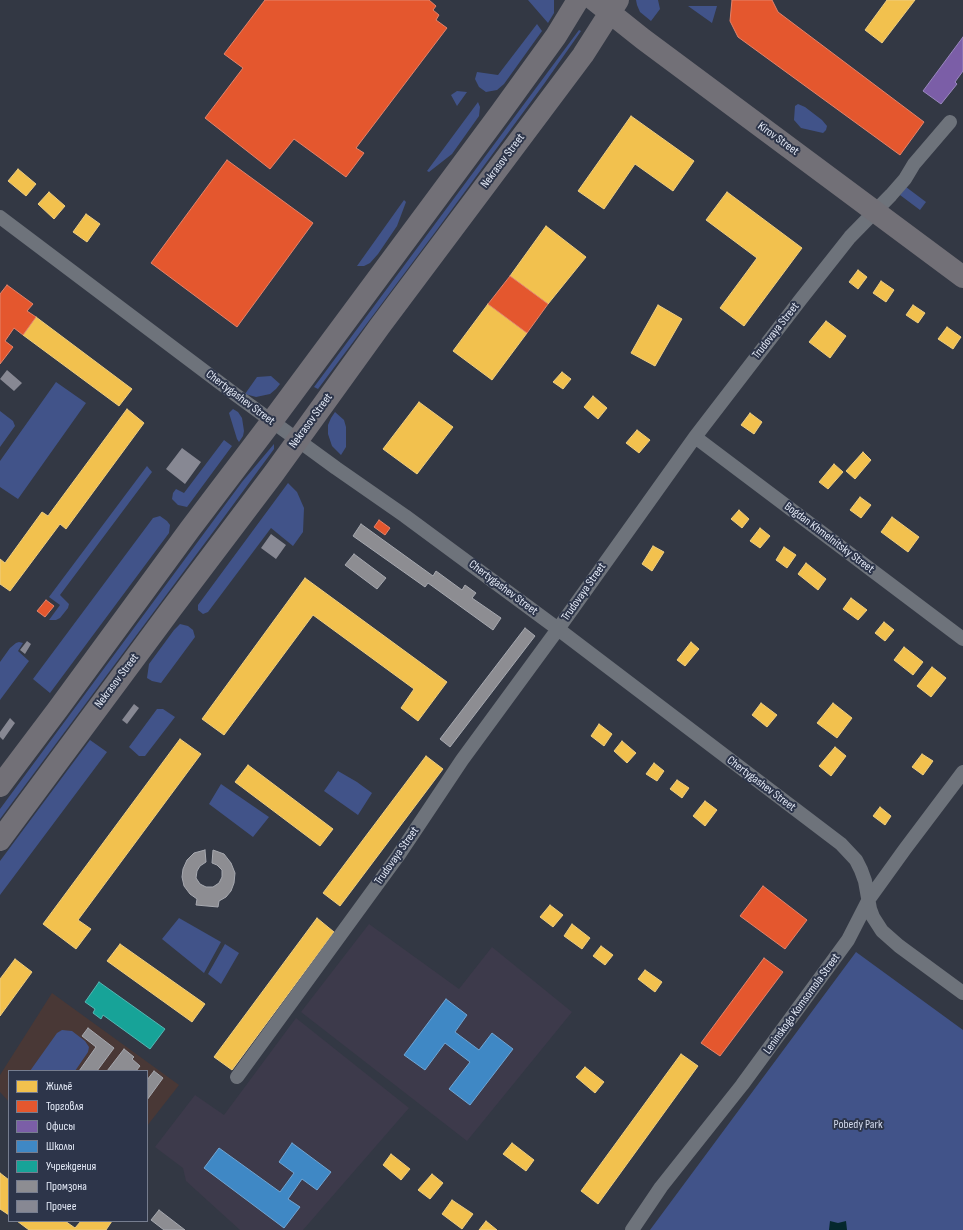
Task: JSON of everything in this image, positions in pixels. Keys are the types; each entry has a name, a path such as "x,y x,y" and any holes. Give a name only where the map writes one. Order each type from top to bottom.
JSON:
{"main road":[{"path":"0,786 552,42 578,0"},
{"name":"Kirov Street","path":"607,4 643,39 875,210 963,277"},
{"name":"Nekrasov Street","path":"0,840 172,608 270,479 380,326 583,55 607,4"}],"street":[{"name":"Trudovaya Street","path":"237,1077 398,856 462,760 558,629 695,437 850,237 875,210 891,196 905,179 914,164 950,122"},
{"name":"Chertygashev Street","path":"0,217 297,440 405,516 558,629 841,844 856,860 865,880 870,909 877,924 888,938 963,993"},
{"name":"Bogdan Khmelnitsky Street","path":"695,437 963,639"},
{"name":"Leninskogo Komsomola Street","path":"632,1230 661,1187 742,1085 848,940 869,899 963,772"}],"shaded area":[{"path":"369,924 459,989 492,947 572,1012 467,1141 301,1012"},
{"path":"52,993 179,1085 148,1125 148,1070 8,1070 8,1101 0,1092 0,1075"},
{"path":"296,1018 409,1108 303,1230 240,1230 186,1181 183,1168 155,1147 195,1095 224,1115"},
{"path":"830,1221 838,1223 846,1221 847,1230 829,1230"}],"green space":[{"path":"528,0 554,0 554,13 548,23"},
{"path":"636,0 658,0 660,9 651,21 640,12"},
{"path":"688,6 717,6 712,23"},
{"path":"537,24 542,31 504,84 497,90 486,92 479,87 475,79 477,72 498,75"},
{"path":"579,30 581,31 544,84 436,231 318,389 314,387"},
{"path":"457,91 467,92 457,106 451,95"},
{"path":"478,102 480,107 479,116 452,154 429,172 427,171"},
{"path":"798,104 805,107 822,120 827,126 823,133 801,128 794,120 795,106"},
{"path":"906,187 926,202 920,210 900,195"},
{"path":"404,200 406,202 397,226 378,254 370,263 364,266 357,266"},
{"path":"271,376 280,384 270,394 256,397 245,394 257,377"},
{"path":"56,382 86,403 18,499 0,487 0,461"},
{"path":"233,409 238,412 242,418 244,431 239,442 229,413"},
{"path":"0,411 13,421 15,426 0,447"},
{"path":"335,412 344,420 346,427 346,447 341,455 332,446 328,434 328,425"},
{"path":"224,440 232,446 187,507 178,505 172,499 173,493 176,489 184,493"},
{"path":"274,444 274,449 0,819 0,809 242,482"},
{"path":"147,466 152,472 60,595 69,604 68,608 60,618 56,620 49,620 60,605 49,597"},
{"path":"288,483 297,492 304,508 303,532 293,546 271,528 208,612 203,614 198,610 198,605"},
{"path":"160,516 170,525 169,533 50,693 33,679 153,518"},
{"path":"180,624 188,626 193,630 195,637 161,683 152,681 147,678 149,664"},
{"path":"19,642 23,643 18,651 29,661 0,700 0,662 10,648"},
{"path":"157,709 163,709 175,717 145,756 139,756 129,747"},
{"path":"90,740 107,752 0,895 0,861"},
{"path":"338,771 372,793 358,815 324,791"},
{"path":"221,784 269,817 253,837 209,804"},
{"path":"179,918 221,942 204,973 162,939"},
{"path":"225,944 239,953 221,984 208,974"},
{"name":"Pobedy Park","path":"856,952 963,1030 963,1230 650,1230"},
{"path":"62,1030 72,1031 85,1041 89,1047 88,1052 76,1070 31,1070 57,1033"}],"building: Жильё":[{"path":"887,0 915,0 882,43 865,30"},
{"path":"631,116 694,161 673,191 635,164 604,209 578,191"},
{"path":"18,169 36,184 26,196 8,181"},
{"path":"49,192 65,206 54,219 38,204"},
{"path":"727,192 802,248 744,326 720,308 757,258 706,220"},
{"path":"86,214 100,224 87,242 73,232"},
{"path":"546,226 586,257 548,304 510,276"},
{"path":"858,270 867,277 858,289 849,282"},
{"path":"881,281 894,290 886,302 873,293"},
{"path":"488,304 527,333 492,380 453,351"},
{"path":"658,305 682,319 655,366 631,353"},
{"path":"913,305 925,313 918,323 906,315"},
{"path":"36,317 132,389 119,406 23,335"},
{"path":"826,321 846,336 830,358 809,342"},
{"path":"947,327 961,337 953,349 938,339"},
{"path":"562,372 571,379 563,389 553,382"},
{"path":"593,396 607,408 598,419 584,407"},
{"path":"419,402 453,427 417,474 383,449"},
{"path":"127,409 144,423 66,529 60,524 10,591 0,584 0,559 5,563 42,512 48,516"},
{"path":"750,413 762,422 754,434 741,425"},
{"path":"637,430 650,440 639,453 626,443"},
{"path":"863,452 871,460 855,479 846,471"},
{"path":"834,464 843,472 828,489 819,482"},
{"path":"860,497 871,505 861,518 850,510"},
{"path":"739,510 749,519 742,528 731,519"},
{"path":"892,517 919,537 908,552 881,532"},
{"path":"760,528 770,536 760,548 750,541"},
{"path":"653,546 664,552 652,571 642,564"},
{"path":"784,547 796,555 787,568 776,560"},
{"path":"806,563 826,579 818,590 798,574"},
{"path":"305,578 447,682 418,721 401,708 414,689 313,615 224,735 202,719"},
{"path":"851,598 867,610 858,620 843,609"},
{"path":"884,622 894,630 885,641 875,633"},
{"path":"691,642 699,649 685,666 677,660"},
{"path":"904,647 923,662 913,675 894,660"},
{"path":"932,667 946,678 931,697 917,686"},
{"path":"761,703 777,715 767,727 752,715"},
{"path":"833,703 852,718 837,738 817,723"},
{"path":"599,724 612,734 604,746 591,736"},
{"path":"180,739 201,754 78,920 91,929 76,949 43,924"},
{"path":"622,741 636,753 627,763 614,751"},
{"path":"835,747 846,756 831,776 819,766"},
{"path":"922,754 933,761 923,775 912,767"},
{"path":"426,756 443,769 340,906 323,893"},
{"path":"654,763 664,771 657,781 646,774"},
{"path":"248,765 333,829 320,846 235,782"},
{"path":"677,780 689,788 682,798 670,789"},
{"path":"705,801 717,810 705,826 693,816"},
{"path":"880,807 891,816 885,825 873,816"},
{"path":"550,905 563,915 553,927 540,917"},
{"path":"317,918 334,932 232,1070 214,1057"},
{"path":"572,924 590,938 582,949 564,936"},
{"path":"120,944 205,1004 192,1022 107,961"},
{"path":"601,946 613,955 605,965 593,956"},
{"path":"15,959 32,972 0,1016 0,979"},
{"path":"645,970 662,982 655,992 638,979"},
{"path":"681,1054 698,1066 598,1204 581,1191"},
{"path":"585,1067 604,1082 595,1093 576,1077"},
{"path":"512,1143 534,1160 526,1171 503,1154"},
{"path":"391,1154 410,1169 401,1180 383,1165"},
{"path":"0,1173 8,1179 8,1214 0,1209"},
{"path":"432,1174 443,1183 430,1199 418,1190"},
{"path":"452,1200 473,1214 462,1229 442,1214"},
{"path":"486,1221 497,1230 479,1230"},
{"path":"18,1222 66,1222 75,1228 80,1222 111,1222 106,1230 29,1230"}],"building: Торговля":[{"path":"265,0 429,0 436,6 433,10 439,15 436,20 447,28 356,148 364,153 346,177 294,139 270,169 205,118 243,68 224,54"},
{"path":"732,0 772,0 778,12 924,122 900,155 738,37 730,21"},
{"path":"227,160 313,223 237,327 151,263"},
{"path":"510,276 548,304 527,333 488,304"},
{"path":"7,285 33,304 27,311 36,317 23,335 14,328 5,341 13,347 0,364 0,294"},
{"path":"379,520 390,528 385,535 374,527"},
{"path":"46,600 54,606 45,617 37,611"},
{"path":"763,886 807,920 785,949 740,916"},
{"path":"764,958 783,972 720,1056 701,1043"}],"building: Офисы":[{"path":"963,37 963,71 955,82 957,84 941,104 923,91"}],"building: Школы":[{"path":"446,999 467,1015 455,1032 479,1050 492,1033 513,1049 470,1105 449,1089 470,1062 445,1043 425,1070 404,1055"},
{"path":"292,1143 331,1172 317,1190 302,1179 288,1199 300,1207 284,1228 204,1168 219,1148 280,1192 294,1173 279,1162"}],"building: Учреждения":[{"path":"99,982 165,1029 150,1049 103,1015 101,1019 93,1013 95,1009 85,1002"}],"building: Промзона":[{"path":"361,524 433,576 436,571 462,590 465,585 476,593 472,598 501,618 493,630 428,583 425,587 353,536"},
{"path":"354,554 386,578 377,589 345,565"},
{"path":"525,628 535,636 450,747 440,739"},
{"path":"205,850 206,862 200,866 197,871 196,878 200,884 206,887 213,887 219,883 222,877 222,870 217,865 212,863 213,850 224,854 231,863 235,873 231,891 226,897 219,901 218,907 196,905 197,899 190,894 184,886 182,877 183,869 187,860 194,853"},
{"path":"88,1028 114,1048 98,1070 80,1070 96,1047 82,1036"},
{"path":"124,1049 134,1057 132,1059 140,1066 137,1070 108,1070"},
{"path":"154,1071 163,1078 148,1099 148,1079"},
{"path":"159,1210 185,1230 164,1230 151,1220"}],"building: Прочее":[{"path":"7,370 22,383 14,391 0,379"},
{"path":"182,448 201,462 185,484 166,469"},
{"path":"271,534 286,545 276,559 261,548"},
{"path":"27,641 31,644 25,654 20,650"},
{"path":"134,704 139,708 127,724 122,720"},
{"path":"10,718 15,723 3,740 0,737 0,732"}]}
